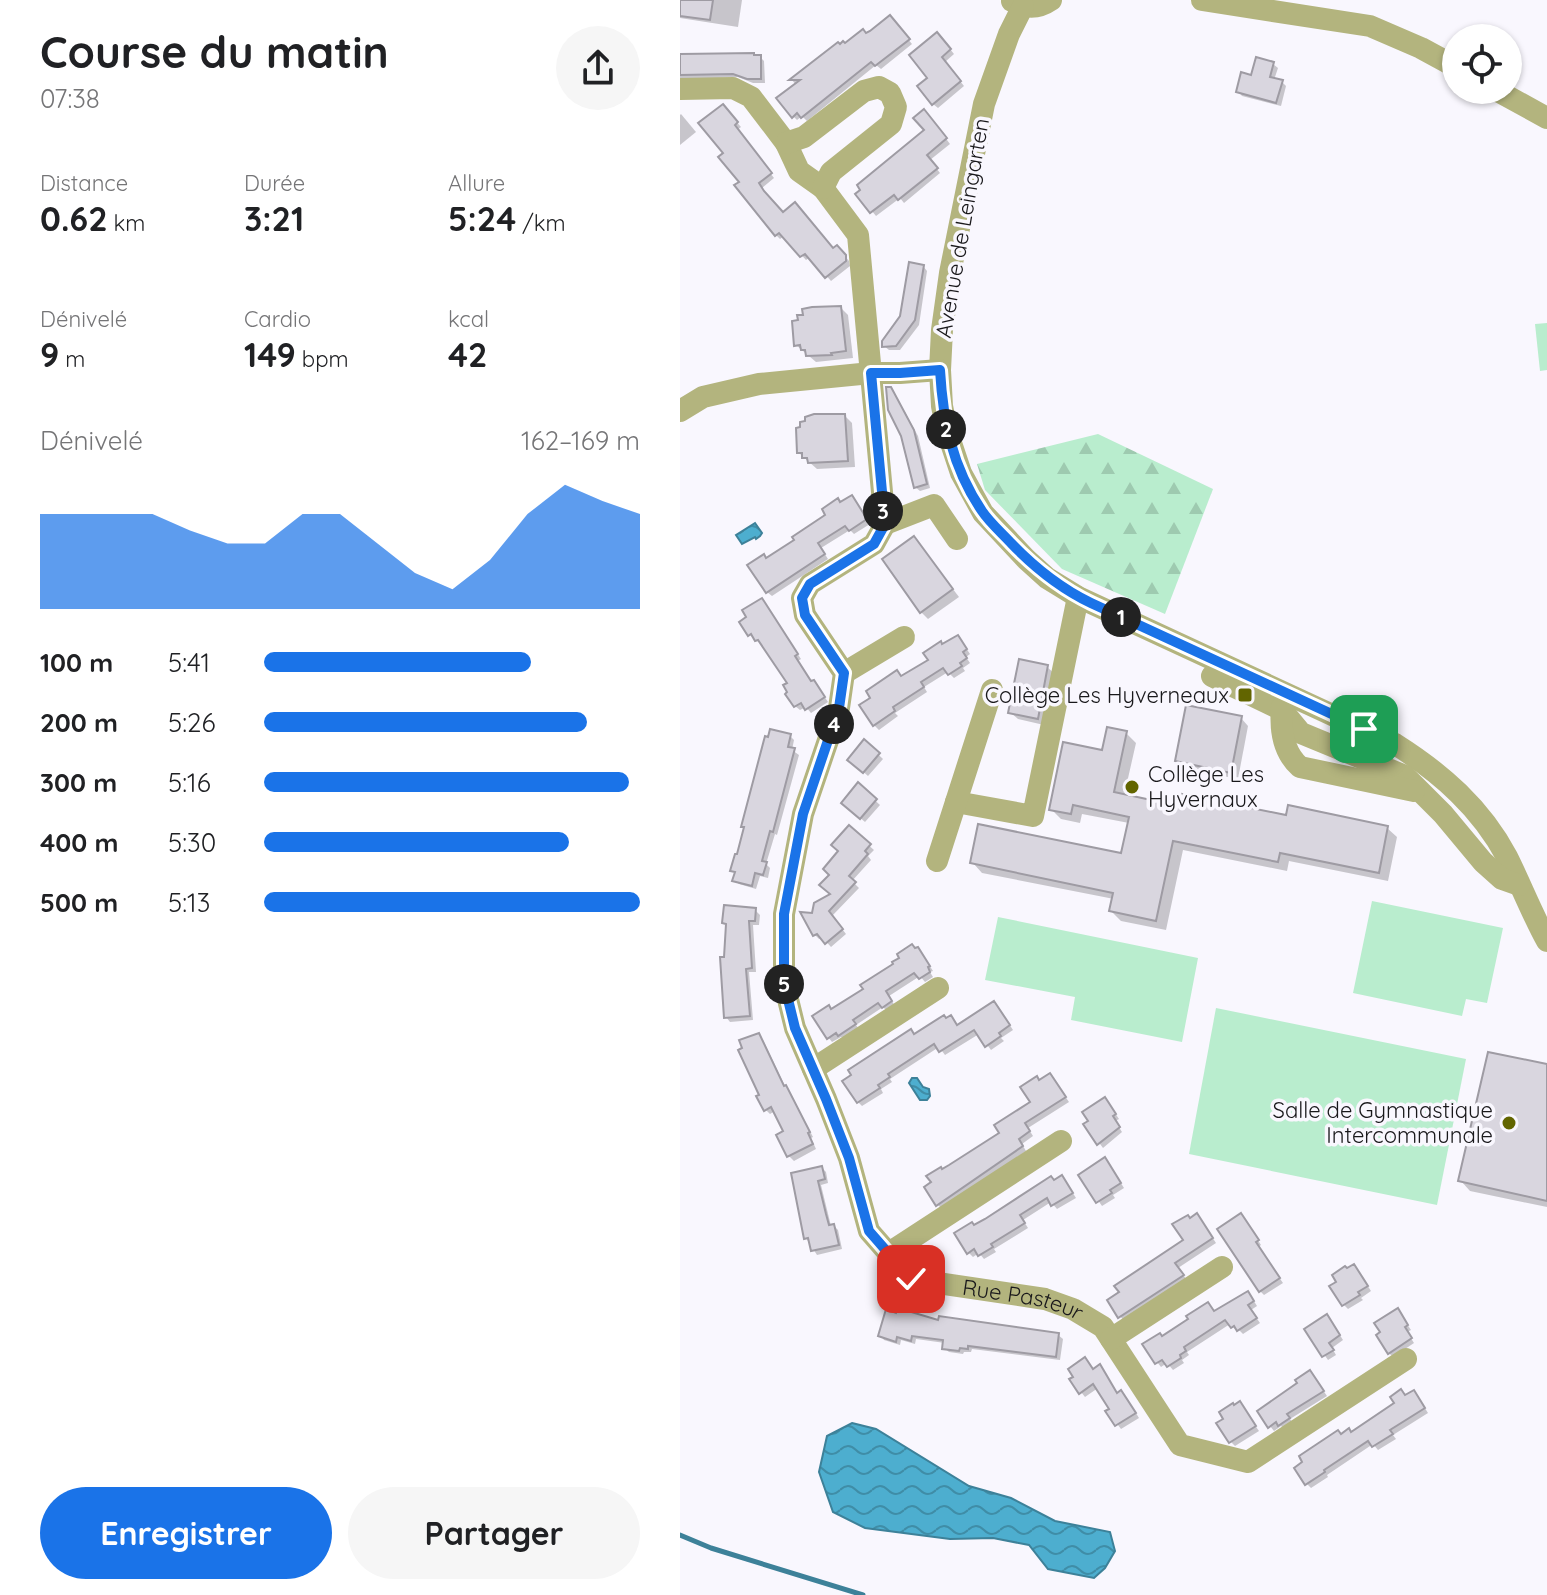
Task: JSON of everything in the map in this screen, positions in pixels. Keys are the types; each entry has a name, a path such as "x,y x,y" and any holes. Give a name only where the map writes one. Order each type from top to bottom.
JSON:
{"street":[{"path":"1017,3 1032,8 1051,0"},
{"path":"1202,0 1370,26 1442,59"},
{"name":"Avenue de Leingarten","path":"1017,3 984,104 950,273 942,330 940,370 947,431 961,473 983,513 1047,578 1078,597 1178,644 1284,702 1395,744 1424,763 1462,795 1484,820 1506,856 1547,941"},
{"path":"786,143 804,137 864,91 879,87 890,93 896,107 891,124 831,172 823,188"},
{"path":"680,89 733,88 751,97 786,143 799,171 823,188 858,235 885,524 874,544 810,584 802,598 805,615 844,673 904,637"},
{"path":"1522,104 1547,118"},
{"path":"680,411 703,397 759,384 940,370"},
{"path":"885,524 934,505 957,539"},
{"path":"956,802 1033,816 1078,597"},
{"name":"Rue Pasteur","path":"844,673 839,708 803,814 784,914 784,983 795,1028 849,1158 869,1231 911,1279 1045,1299 1073,1309 1103,1327 1180,1445 1248,1462 1406,1359"},
{"path":"937,861 992,690"},
{"path":"1284,702 1301,733 1405,776 1498,876 1519,885"},
{"path":"1284,702 1281,728 1287,749 1300,767 1421,793"},
{"path":"813,1069 938,988"},
{"path":"889,1253 1061,1141"},
{"path":"1111,1339 1222,1267"}],"green space":[{"path":"1547,323 1547,370 1540,371 1535,324"},
{"path":"1098,434 1213,489 1165,614 1062,569 985,490 977,464"},
{"path":"1372,901 1503,928 1487,1003 1466,999 1462,1016 1353,993"},
{"path":"998,917 1198,958 1182,1042 1071,1020 1075,997 985,980"},
{"path":"1216,1008 1466,1059 1437,1205 1189,1154"}],"water":[{"path":"755,523 762,533 742,544 736,535"},
{"path":"912,1078 917,1078 923,1087 929,1089 927,1100 920,1100 909,1083"},
{"path":"852,1423 876,1429 969,1486 1011,1498 1055,1521 1110,1532 1115,1551 1105,1568 1094,1578 1048,1569 1029,1545 993,1538 950,1539 865,1528 833,1512 819,1472 827,1436"}],"building":[{"path":"680,0 713,0 710,20 680,16"},
{"path":"890,15 910,39 875,66 871,62 801,118 797,113 792,118 776,98 800,80 789,80 838,42 845,43 863,29 866,33 870,31"},
{"path":"937,32 951,49 942,57 961,81 932,105 917,86 927,78 909,55"},
{"path":"680,54 761,55 761,79 747,79 733,74 680,75"},
{"path":"1256,57 1274,62 1270,77 1283,80 1276,103 1236,92 1241,72 1251,75"},
{"path":"723,104 772,173 759,183 764,191 783,212 795,202 833,248 837,245 846,255 846,261 825,278 805,254 800,257 779,233 775,236 734,185 739,182 718,157 723,153 698,123"},
{"path":"924,109 947,138 927,155 938,168 898,200 894,195 870,213 855,194 860,190 857,185 924,130 913,118"},
{"path":"909,262 924,265 915,320 896,346 882,347 882,341 900,316"},
{"path":"841,306 846,351 806,356 800,345 794,346 792,321 798,320 797,315 803,315 802,309"},
{"path":"886,387 891,387 914,430 927,484 914,488 901,436 888,410"},
{"path":"845,414 848,461 808,463 807,458 802,458 802,453 797,453 796,428 805,421 805,417"},
{"path":"852,495 867,519 849,531 845,526 818,543 825,554 766,593 747,565 764,554 766,558 794,540 792,537 825,515 822,509 838,498 840,502"},
{"path":"914,536 953,589 920,613 882,559"},
{"path":"762,598 798,654 795,656 825,697 805,710 801,703 794,707 785,694 783,685 787,683 758,640 755,641 751,634 748,636 739,622 746,617 742,610"},
{"path":"958,635 967,649 963,652 967,658 960,663 962,666 948,675 943,668 921,682 924,687 893,707 895,711 873,726 859,705 870,698 866,691 897,670 901,676 928,660 923,653 941,641 942,644"},
{"path":"1019,659 1048,665 1038,719 1008,713"},
{"path":"1186,705 1242,716 1231,773 1175,761"},
{"path":"1107,727 1127,731 1114,792 1179,806 1182,794 1286,815 1288,805 1388,826 1379,873 1280,853 1278,862 1173,841 1156,921 1109,911 1113,893 970,863 978,824 1121,853 1129,817 1073,805 1071,814 1049,810 1063,742 1102,750"},
{"path":"770,729 791,734 788,747 795,748 773,832 770,831 762,861 767,862 763,875 755,873 752,886 732,881 735,872 730,871 744,827 741,827 765,736 768,737"},
{"path":"864,739 880,753 863,773 847,760"},
{"path":"858,782 877,799 860,819 841,803"},
{"path":"849,825 871,844 865,851 868,854 849,876 856,882 829,911 843,929 825,944 817,934 813,936 800,912 812,913 814,903 830,894 819,885 829,875 823,869 838,851 831,845"},
{"path":"724,905 756,908 755,921 749,921 752,968 746,969 750,1016 724,1018 720,957 724,957"},
{"path":"912,944 918,947 930,966 930,972 919,979 914,973 886,991 892,1001 882,1008 878,1003 853,1020 856,1024 827,1039 812,1016 829,1005 831,1009 863,989 860,985 893,964 899,958 897,954"},
{"path":"994,1001 1010,1025 985,1047 974,1030 939,1052 934,1044 888,1074 890,1077 878,1085 880,1088 857,1103 842,1081 851,1075 848,1070 911,1029 914,1034 944,1015 946,1018 951,1015 957,1025"},
{"path":"759,1033 810,1132 813,1144 787,1157 776,1135 783,1131 771,1107 764,1111 738,1050 742,1048 739,1040"},
{"name":"Salle de Gymnastique Intercommunale","path":"1488,1052 1547,1064 1547,1201 1458,1181"},
{"path":"1050,1073 1066,1097 1025,1123 1030,1131 1019,1139 1023,1146 936,1206 924,1187 931,1182 926,1176 999,1133 994,1125 1030,1102 1020,1087 1037,1076 1039,1080"},
{"path":"1105,1097 1120,1127 1097,1145 1083,1124 1088,1121 1082,1112"},
{"path":"1105,1157 1121,1183 1096,1203 1078,1175"},
{"path":"822,1166 825,1179 818,1181 829,1225 834,1224 839,1245 811,1251 808,1238 804,1239 791,1173"},
{"path":"1062,1175 1073,1193 1051,1206 1047,1198 1020,1215 1025,1223 991,1244 993,1247 978,1256 974,1249 967,1254 954,1233 972,1222 974,1225 985,1219 1051,1176 1054,1180"},
{"path":"1197,1213 1213,1238 1175,1263 1184,1275 1118,1318 1107,1300 1119,1292 1114,1286 1183,1240 1172,1224"},
{"path":"1241,1213 1280,1278 1259,1292 1217,1229"},
{"path":"1354,1264 1368,1286 1342,1306 1329,1286 1336,1282 1332,1275"},
{"path":"1248,1291 1254,1301 1248,1305 1257,1318 1237,1331 1225,1320 1184,1347 1186,1351 1180,1355 1181,1358 1167,1367 1162,1360 1155,1364 1142,1344 1160,1333 1162,1336 1208,1302 1214,1311"},
{"path":"898,1308 938,1320 939,1316 1059,1333 1056,1357 968,1346 968,1349 960,1348 959,1351 942,1349 943,1340 912,1336 911,1341 897,1337 896,1342 878,1336 886,1309 896,1313"},
{"path":"1398,1308 1412,1338 1388,1354 1376,1335 1380,1332 1374,1323"},
{"path":"1327,1314 1340,1335 1329,1343 1334,1350 1322,1357 1304,1329"},
{"path":"1085,1357 1093,1369 1100,1364 1117,1393 1121,1390 1136,1413 1115,1426 1105,1411 1109,1409 1093,1384 1079,1394 1069,1379 1073,1377 1068,1369"},
{"path":"1310,1370 1324,1391 1287,1414 1290,1418 1278,1426 1276,1422 1268,1428 1257,1411"},
{"path":"1401,1389 1405,1395 1414,1390 1425,1408 1390,1430 1393,1434 1372,1447 1368,1441 1305,1485 1294,1468 1302,1462 1299,1456 1338,1430 1341,1434 1349,1428 1351,1432 1394,1403 1390,1397"},
{"path":"1240,1401 1256,1426 1229,1443 1216,1423 1223,1419 1219,1412"}],"waterway":[{"path":"680,1535 711,1548 863,1595"}],"place":[{"name":"Collège Les Hyverneaux","path":"1245,695"},
{"name":"Collège Les Hyvernaux","path":"1132,787"},
{"name":"Salle de Gymnastique Intercommunale","path":"1509,1123"}],"route":[{"path":"911,1279 869,1231 849,1158 795,1028 784,983 784,914 803,814 839,708 844,673 805,615 802,598 810,584 874,544 885,524 871,373 940,370 947,431 961,473 983,513 1047,578 1078,597 1364,729"}]}
